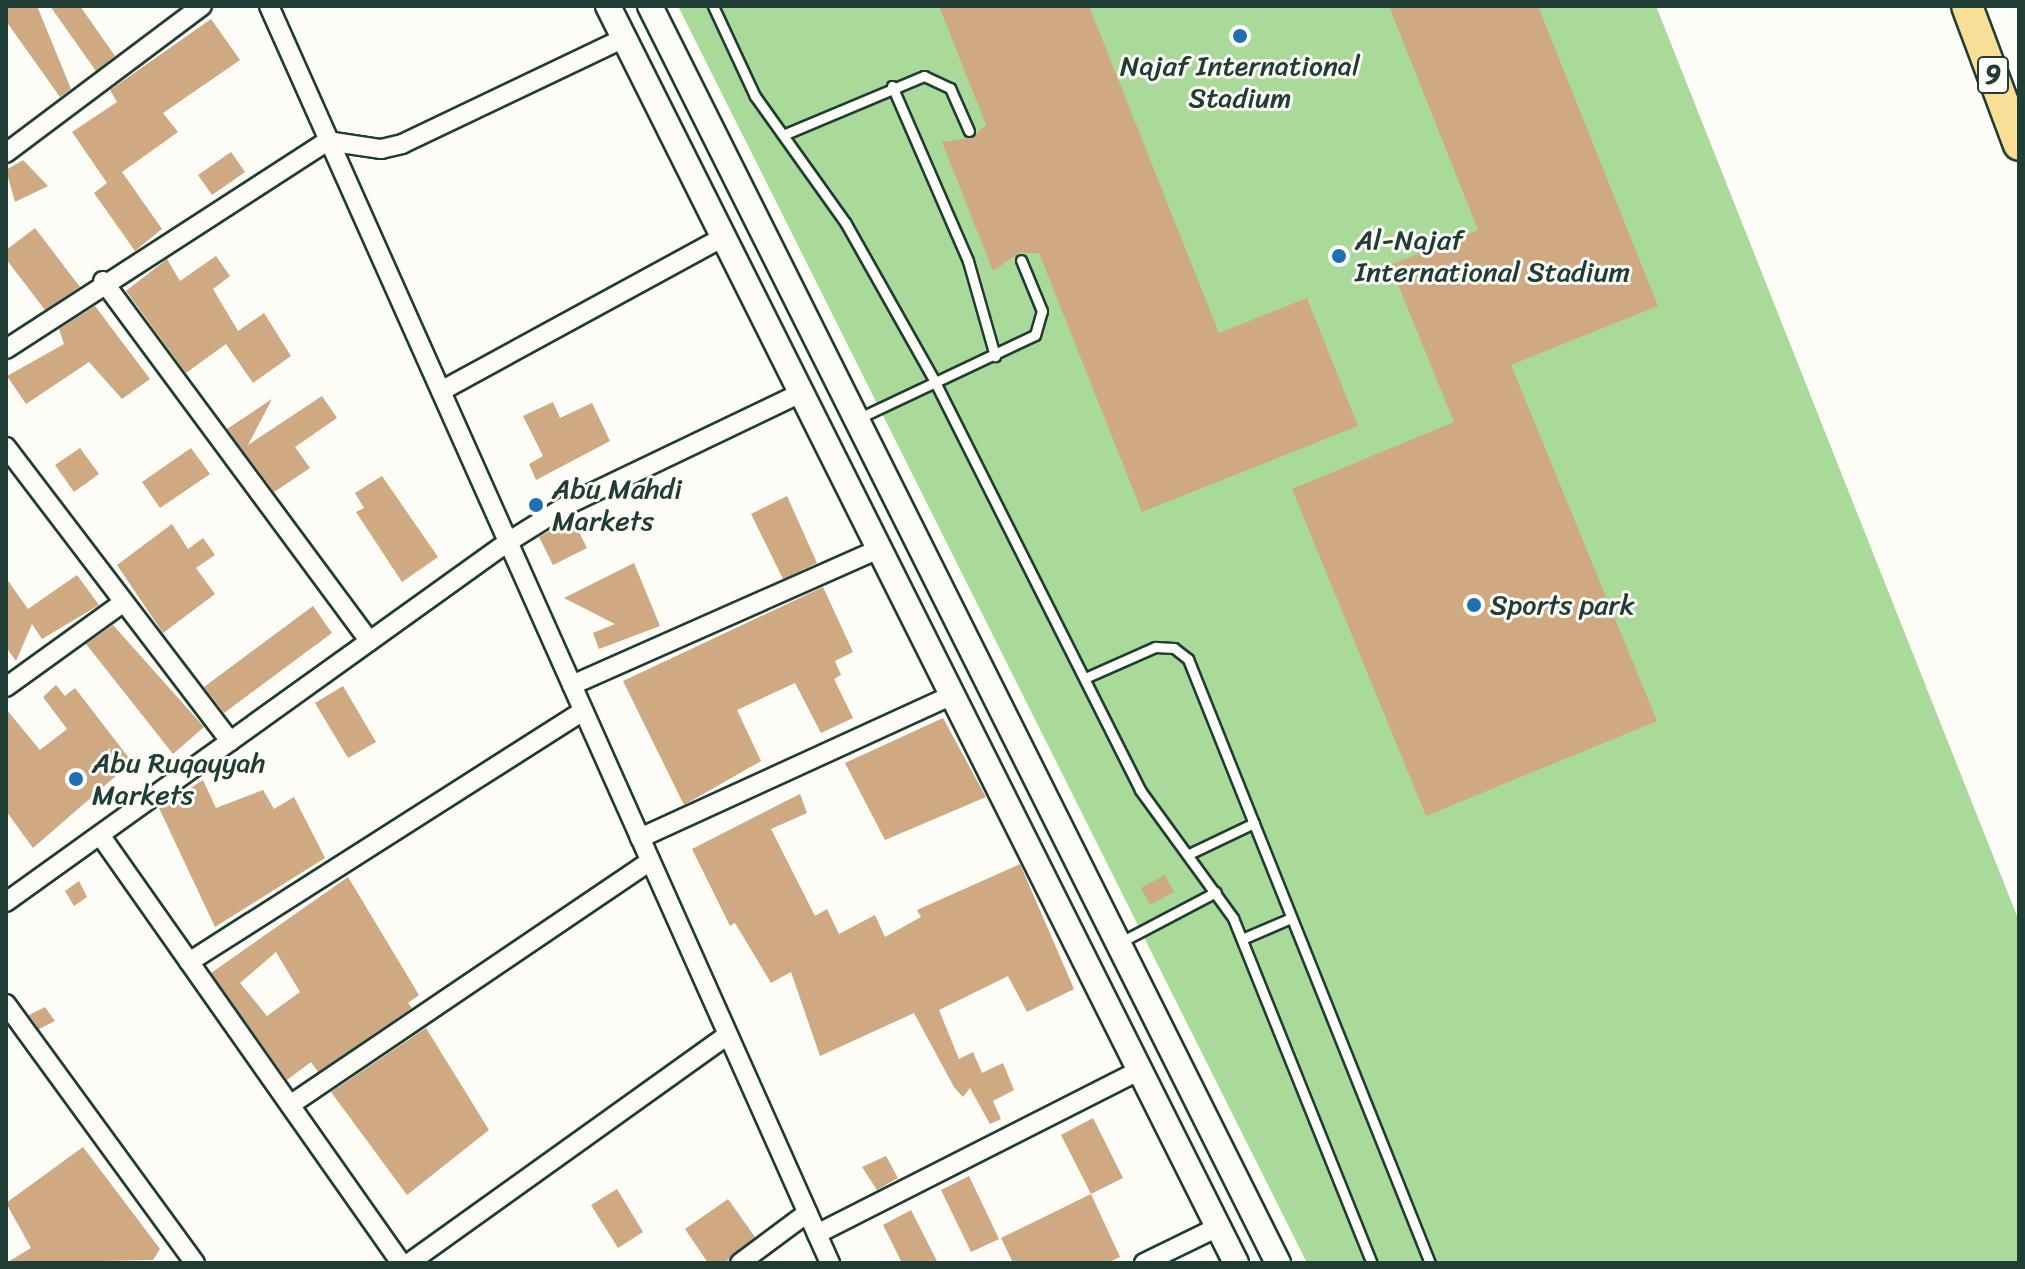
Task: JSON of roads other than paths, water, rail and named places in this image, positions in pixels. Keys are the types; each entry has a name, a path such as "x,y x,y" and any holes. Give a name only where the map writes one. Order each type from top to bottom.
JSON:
{"highway":[{"name":"9","path":"1967,6 2019,145"}],"street":[{"path":"6,153 202,6"},
{"path":"269,6 830,1263"},
{"path":"608,6 1236,1263"},
{"path":"650,6 1278,1263"},
{"path":"6,349 103,281 327,141 381,149 402,144 624,38"},
{"path":"441,391 723,237"},
{"path":"103,281 369,641"},
{"path":"6,902 508,542 569,504 801,393"},
{"path":"6,447 230,741"},
{"path":"572,685 879,549"},
{"path":"6,687 124,602"},
{"path":"640,838 952,695"},
{"path":"189,962 583,711"},
{"path":"100,835 401,1263"},
{"path":"290,1105 650,861"},
{"path":"6,1004 195,1263"},
{"path":"409,1263 728,1035"},
{"path":"817,1234 1140,1070"},
{"path":"740,1263 807,1213"},
{"path":"1144,1263 1218,1227"}],"lane":[{"path":"713,6 737,65 845,222 935,382 1140,790 1216,892 1242,939 1372,1263"},
{"path":"783,135 892,86 924,76 943,81 969,131"},
{"path":"892,86 968,261 995,356"},
{"path":"857,419 995,356 1040,328 1042,311 1021,260"},
{"path":"1085,678 1155,647 1182,653 1254,823 1430,1263"},
{"path":"1189,854 1254,823"},
{"path":"1118,943 1216,892"},
{"path":"1242,939 1291,918"}],"place":[{"name":"Najaf International Stadium","path":"1240,36"},
{"name":"Al-Najaf International Stadium","path":"1339,256"},
{"name":"Abu Mahdi Markets","path":"536,505"},
{"name":"Sports park","path":"1474,605"},
{"name":"Abu Ruqayyah Markets","path":"76,779"}]}
